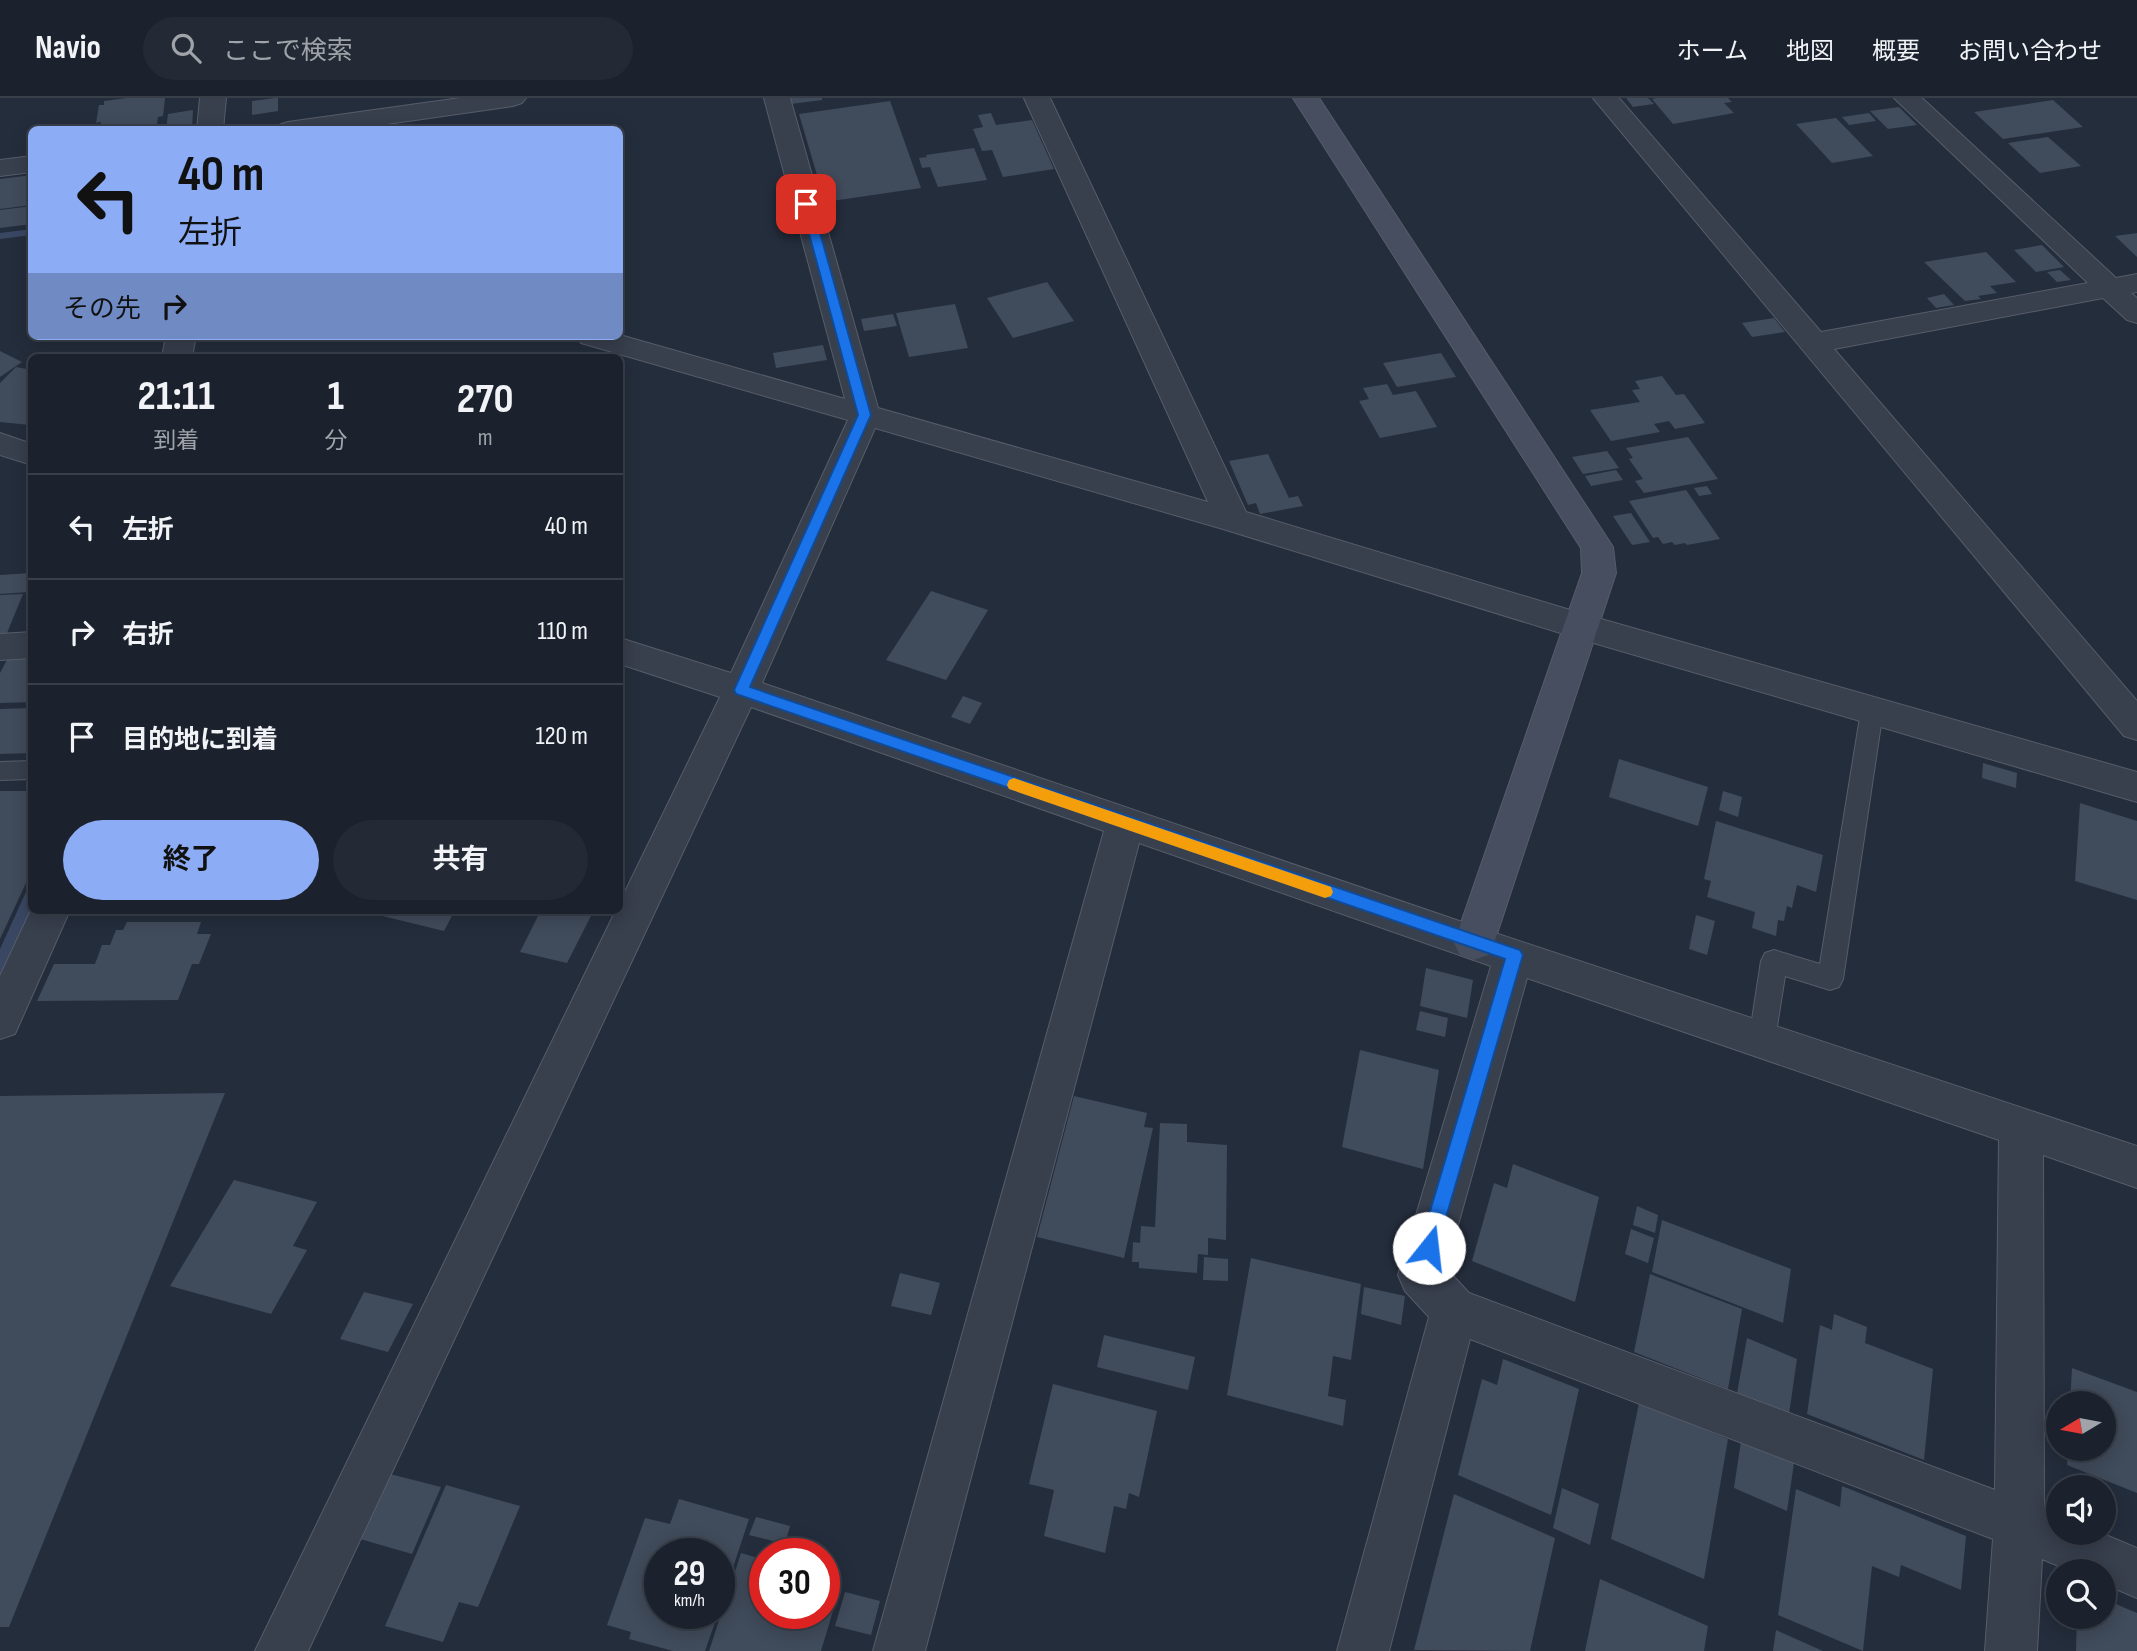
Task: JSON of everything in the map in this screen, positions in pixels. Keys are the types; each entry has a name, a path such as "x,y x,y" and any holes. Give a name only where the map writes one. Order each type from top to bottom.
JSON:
{"street":[{"path":"210,126 213,98"},
{"path":"281,1651 741,690 864,415 777,98"},
{"path":"1037,98 1233,520"},
{"path":"1306,98 1597,547 1599,573 1580,626 1494,949 1421,1275 1454,1310 2019,1524 2137,1573"},
{"path":"1606,98 2137,726"},
{"path":"1907,98 2123,285 2137,314"},
{"path":"315,126 497,99 491,126"},
{"path":"0,168 28,164"},
{"path":"1814,343 2123,285"},
{"path":"605,340 1233,520 1580,626 2137,787"},
{"path":"0,444 28,454"},
{"path":"0,647 28,645"},
{"path":"623,652 2137,1167"},
{"path":"899,1651 1125,823"},
{"path":"0,1021 48,914"},
{"path":"2011,1651 2019,1524 2021,1128"},
{"path":"1363,1651 1454,1310"}],"lane":[{"path":"1762,1039 1774,961 1830,979 1872,710"},
{"path":"0,771 28,770"}],"building":[{"path":"165,98 163,116 158,117 157,126 100,126 101,122 96,123 99,105 104,105 104,101"},
{"path":"278,98 278,111 252,115 252,101"},
{"path":"789,98 822,98 822,100 791,104"},
{"path":"1626,98 1648,98 1654,104 1633,107"},
{"path":"1728,98 1732,102 1724,103 1734,113 1673,124 1652,99"},
{"path":"2053,100 2083,127 2003,139 1974,112"},
{"path":"890,101 921,188 825,202 799,114"},
{"path":"1899,107 1917,125 1888,129 1870,111"},
{"path":"193,110 192,126 166,126 168,114"},
{"path":"991,113 996,125 1032,120 1054,169 1003,177 992,150 982,151 973,129 983,127 978,115"},
{"path":"1869,113 1876,121 1849,125 1842,117"},
{"path":"1836,118 1873,156 1832,163 1796,124"},
{"path":"2048,137 2081,166 2040,173 2008,143"},
{"path":"974,148 987,180 938,187 930,167 922,168 919,158 927,157 926,155"},
{"path":"28,176 28,206 0,209 0,179"},
{"path":"28,206 28,224 0,228 0,210"},
{"path":"2137,233 2137,257 2115,236"},
{"path":"2042,245 2064,267 2036,272 2014,250"},
{"path":"1986,252 2016,282 1990,286 1997,293 1978,296 1981,299 1965,301 1924,262"},
{"path":"2060,270 2071,280 2057,282 2047,272"},
{"path":"1047,282 1074,321 1013,338 987,298"},
{"path":"1944,294 1954,305 1936,308 1927,298"},
{"path":"955,304 968,348 909,357 896,313"},
{"path":"893,314 897,326 864,331 861,319"},
{"path":"1774,318 1785,332 1752,337 1742,323"},
{"path":"823,345 827,360 776,368 773,353"},
{"path":"0,351 22,362 0,377"},
{"path":"1441,353 1456,377 1397,387 1383,363"},
{"path":"16,367 28,369 28,425 0,422 0,383"},
{"path":"1662,376 1676,395 1684,394 1705,423 1675,429 1669,421 1654,424 1660,432 1611,441 1590,410 1640,402 1632,390 1640,389 1635,381"},
{"path":"1387,384 1393,395 1416,391 1437,427 1380,438 1359,401 1369,399 1363,388"},
{"path":"1688,437 1718,479 1644,493 1635,481 1643,479 1629,459 1633,458 1626,448"},
{"path":"1607,451 1619,468 1583,474 1572,457"},
{"path":"1268,454 1289,498 1298,496 1303,506 1260,514 1256,503 1248,505 1229,461"},
{"path":"1616,470 1623,480 1591,486 1585,476"},
{"path":"1707,486 1712,494 1699,496 1694,488"},
{"path":"1686,490 1720,539 1687,545 1675,545 1672,542 1663,544 1658,537 1653,538 1629,501"},
{"path":"1631,513 1650,542 1632,545 1613,516"},
{"path":"28,573 28,592 0,594 0,575"},
{"path":"931,591 988,610 946,680 886,660"},
{"path":"23,594 7,633 0,633 0,595"},
{"path":"8,658 28,658 28,702 0,703 0,673"},
{"path":"963,696 982,703 970,724 951,717"},
{"path":"28,708 28,753 0,754 0,709"},
{"path":"1619,759 1708,787 1698,826 1609,797"},
{"path":"1983,763 2017,773 2016,788 1982,778"},
{"path":"0,791 28,791 28,879 0,939"},
{"path":"1723,791 1742,797 1738,817 1719,810"},
{"path":"2080,803 2137,821 2137,900 2075,881"},
{"path":"1716,821 1823,855 1816,892 1797,885 1792,908 1787,906 1784,921 1778,920 1776,936 1752,928 1755,912 1707,897 1711,881 1704,879"},
{"path":"374,914 453,914 444,931"},
{"path":"539,914 592,914 567,963 520,952"},
{"path":"1696,915 1715,921 1707,955 1689,949"},
{"path":"127,922 201,922 197,934 211,934 199,964 192,964 178,1000 37,1001 54,964 95,964 102,945 110,945 116,930 123,930"},
{"path":"1426,968 1473,980 1467,1018 1420,1006"},
{"path":"1420,1011 1448,1018 1445,1037 1416,1030"},
{"path":"1360,1050 1439,1070 1423,1169 1342,1147"},
{"path":"225,1093 9,1627 0,1627 0,1096"},
{"path":"1074,1096 1147,1113 1144,1127 1153,1128 1124,1258 1037,1237"},
{"path":"1160,1123 1187,1124 1187,1142 1227,1145 1226,1240 1208,1238 1208,1255 1198,1254 1197,1273 1139,1268 1139,1262 1132,1262 1133,1242 1140,1243 1141,1226 1155,1227"},
{"path":"1513,1164 1599,1197 1575,1302 1472,1261 1494,1183 1507,1188"},
{"path":"234,1180 317,1202 293,1246 307,1250 271,1314 170,1286"},
{"path":"1637,1206 1658,1215 1655,1233 1633,1225"},
{"path":"1662,1220 1791,1269 1783,1323 1652,1272"},
{"path":"1631,1229 1654,1238 1648,1263 1625,1254"},
{"path":"1204,1257 1228,1259 1228,1281 1203,1280"},
{"path":"1251,1258 1361,1284 1351,1360 1333,1356 1328,1396 1346,1400 1343,1426 1227,1395"},
{"path":"900,1273 940,1283 931,1315 891,1306"},
{"path":"1650,1274 1742,1309 1728,1389 1634,1352"},
{"path":"1364,1287 1405,1296 1401,1325 1361,1314"},
{"path":"364,1292 413,1304 388,1352 340,1339"},
{"path":"1834,1314 1867,1327 1865,1343 1933,1369 1924,1460 1807,1414 1820,1325 1832,1330"},
{"path":"1104,1335 1195,1357 1188,1390 1097,1367"},
{"path":"1747,1338 1797,1359 1789,1414 1737,1393"},
{"path":"1503,1359 1579,1389 1551,1515 1458,1475 1482,1379 1497,1385"},
{"path":"2072,1368 2137,1392 2137,1493 2116,1485 2116,1475 2092,1475 2067,1465 2067,1461 2116,1461 2116,1391 2071,1391"},
{"path":"1053,1384 1157,1411 1139,1497 1129,1493 1126,1509 1114,1506 1105,1553 1044,1536 1054,1490 1029,1484"},
{"path":"1639,1403 1728,1439 1704,1579 1611,1539"},
{"path":"1741,1441 1794,1463 1787,1511 1734,1488"},
{"path":"390,1474 441,1487 412,1554 360,1539"},
{"path":"446,1485 520,1506 478,1607 459,1602 443,1642 385,1626"},
{"path":"1842,1486 1966,1536 1961,1590 1901,1565 1899,1577 1872,1566 1863,1651 1778,1615 1796,1489 1840,1507"},
{"path":"1562,1488 1599,1504 1590,1545 1553,1528"},
{"path":"1454,1494 1555,1538 1530,1651 1414,1650"},
{"path":"679,1499 749,1519 735,1561 735,1538 644,1538 644,1629 713,1629 705,1651 673,1651 629,1639 631,1632 607,1625 645,1518 670,1524"},
{"path":"756,1517 790,1526 787,1538 749,1535"},
{"path":"741,1553 749,1555 749,1629 828,1629 821,1651 709,1651 716,1629 735,1629 735,1571"},
{"path":"1600,1579 1708,1626 1704,1651 1585,1651"},
{"path":"845,1592 880,1601 871,1635 840,1627 840,1609"},
{"path":"2116,1604 2137,1613 2137,1651 2076,1651 2077,1629 2116,1629"},
{"path":"1776,1630 1823,1651 1773,1651"}],"waterway":[{"path":"0,236 28,232"},
{"path":"0,967 28,906"}],"slow traffic":[{"path":"1014,785 1325,892"}],"route":[{"path":"806,204 864,415 741,690 1514,955 1429,1248"}]}
